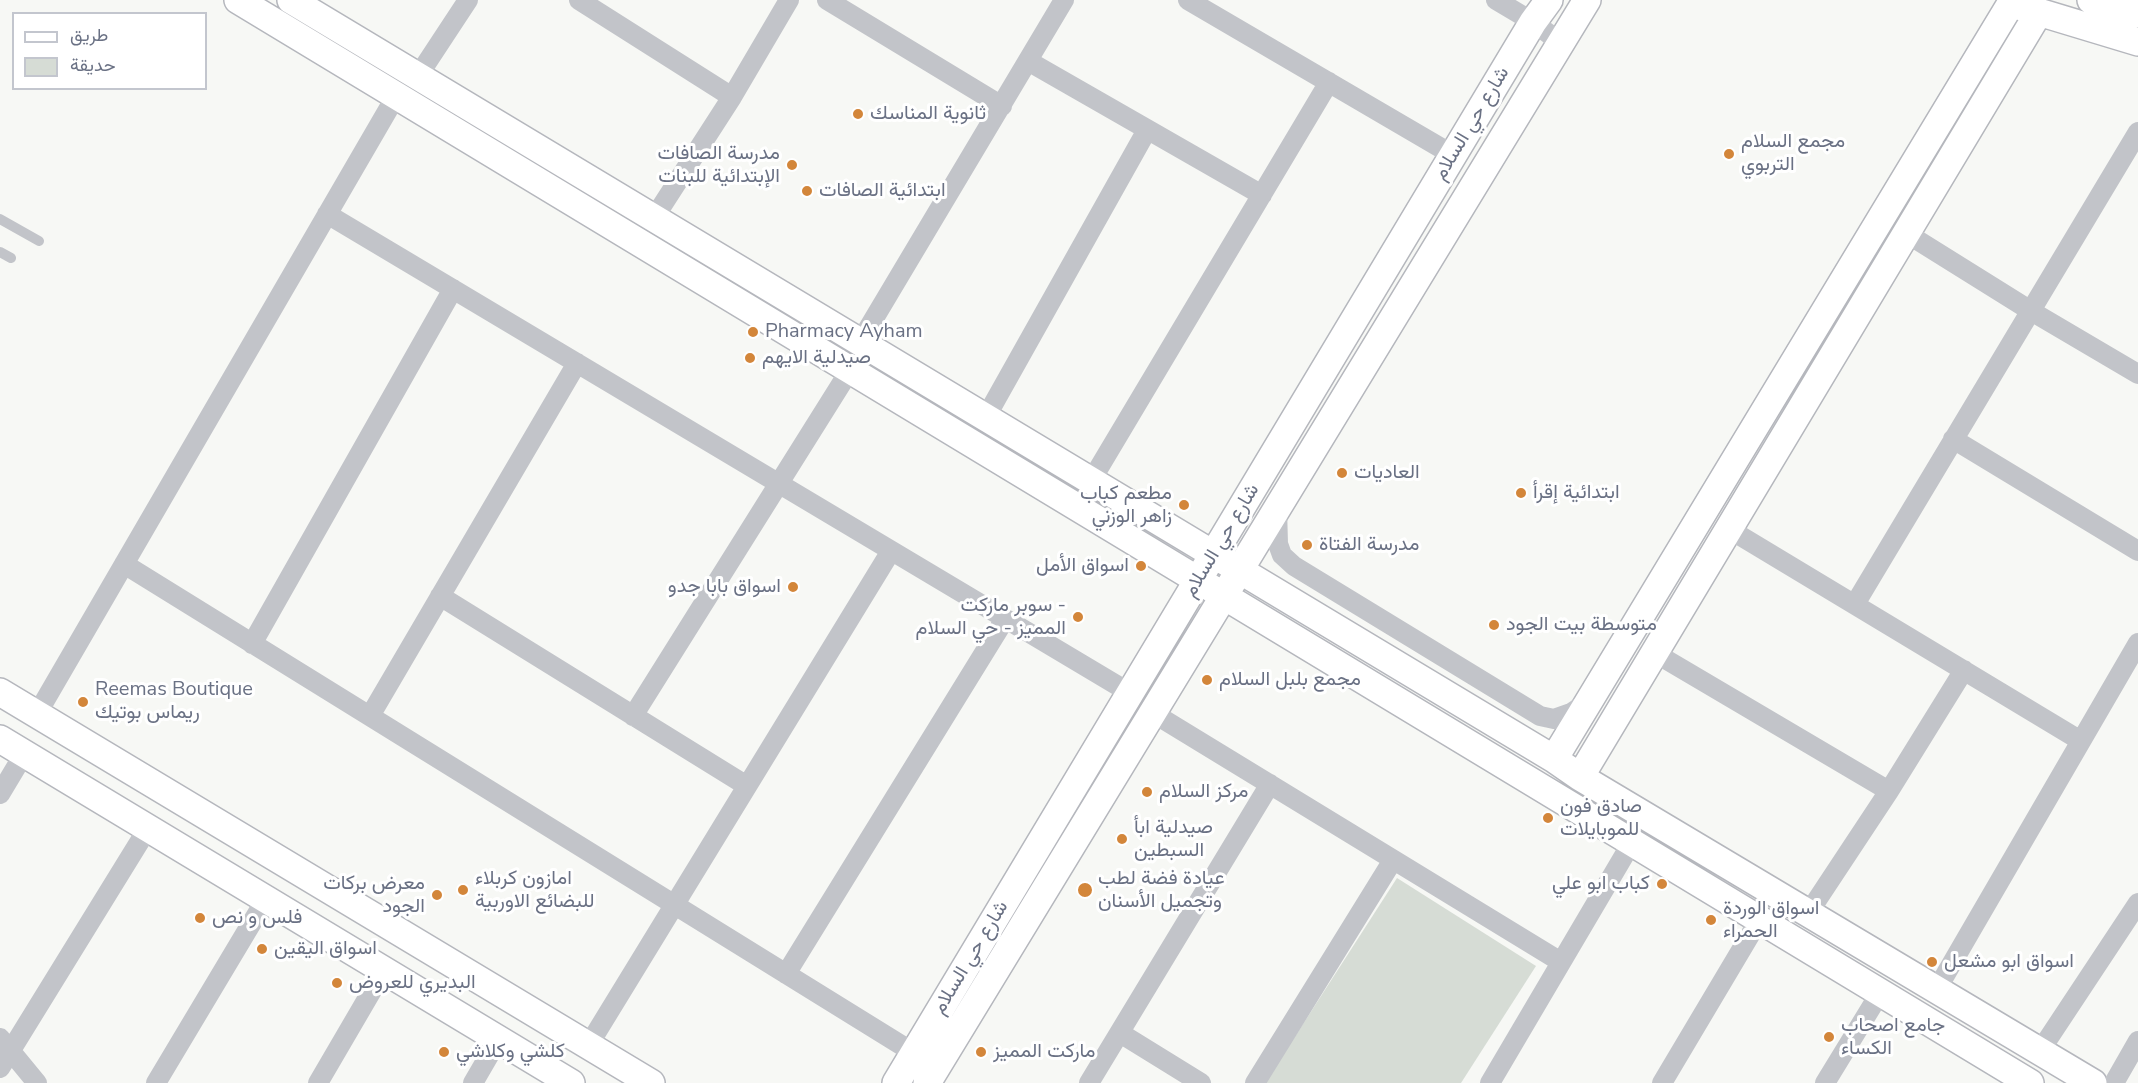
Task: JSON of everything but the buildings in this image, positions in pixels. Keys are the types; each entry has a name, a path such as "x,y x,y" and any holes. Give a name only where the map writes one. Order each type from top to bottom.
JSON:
{"street":[{"path":"238,0 2030,1083"},
{"path":"291,0 1554,759 1580,777 2093,1083"},
{"path":"418,76 468,0"},
{"path":"579,0 732,97"},
{"path":"654,218 732,97 789,0"},
{"path":"827,0 1002,106"},
{"path":"860,342 1064,0"},
{"path":"1188,0 1453,155"},
{"path":"1496,0 1533,22 1561,43"},
{"name":"شارع حي السلام","path":"896,1083 1170,627 1189,575 1203,548 1549,0"},
{"path":"927,1083 1587,0"},
{"path":"2091,0 2138,14"},
{"path":"1554,759 1996,28 2002,2 2138,42"},
{"path":"1580,777 2039,12"},
{"path":"1996,28 2010,25 2018,32 2020,42"},
{"path":"1028,61 1262,195"},
{"path":"1091,481 1329,82"},
{"path":"37,714 396,96"},
{"path":"986,417 1147,130"},
{"path":"1855,604 2138,132"},
{"path":"525,174 519,167 529,163 534,154 531,144"},
{"path":"525,174 534,171 543,159 554,158"},
{"path":"327,214 1130,693"},
{"path":"1906,233 2138,375"},
{"path":"252,644 453,289"},
{"path":"370,716 577,363"},
{"path":"633,716 850,370"},
{"path":"1953,439 2138,551"},
{"path":"1277,508 1278,544 1282,555 1294,566 1540,716 1554,719 1571,713 1588,702"},
{"path":"1729,529 2081,741"},
{"path":"1688,538 1688,550 1695,558 1706,560 1712,557"},
{"path":"588,1046 891,551"},
{"path":"124,564 914,1053"},
{"path":"1667,574 1675,568 1685,569 1693,576 1694,586"},
{"path":"1248,611 1245,600 1250,589 1261,585 1267,587"},
{"path":"440,597 747,786"},
{"path":"786,974 1005,619"},
{"path":"1170,627 1185,632 1194,644"},
{"path":"1937,989 2138,643"},
{"path":"1655,653 1889,791"},
{"path":"1809,912 1889,791 1964,670"},
{"path":"0,692 651,1083"},
{"path":"1153,713 1561,962"},
{"path":"0,740 571,1083"},
{"path":"0,794 24,754"},
{"path":"1089,1083 1270,784"},
{"path":"0,1068 5,1044 148,828"},
{"path":"1490,1083 1625,854"},
{"path":"1255,1083 1393,860"},
{"path":"156,1083 266,899"},
{"path":"2040,1051 2130,932 2138,903"},
{"path":"1662,1083 1759,920"},
{"path":"318,1083 384,970"},
{"path":"440,1004 460,994 466,979 466,972"},
{"path":"1825,1083 1880,993"},
{"path":"473,1083 494,1037 490,1019 494,1012 506,1002 513,1000"},
{"path":"1120,1033 1201,1083"},
{"path":"2114,1083 2138,1041"},
{"path":"5,1044 37,1083"}],"lane":[{"path":"0,219 39,241"},
{"path":"0,252 10,258"}],"green space":[{"path":"1397,878 1536,966 1461,1083 1265,1083"}],"place":[{"name":"ثانوية المناسك","path":"858,114"},
{"name":"مجمع السلام التربوي","path":"1729,154"},
{"name":"مدرسة الصافات الإبتدائية للبنات","path":"792,165"},
{"name":"ابتدائية الصافات","path":"807,191"},
{"name":"Pharmacy Ayham","path":"753,332"},
{"name":"صيدلية الايهم","path":"750,358"},
{"name":"العاديات","path":"1342,473"},
{"name":"ابتدائية إقرأ","path":"1521,493"},
{"name":"مطعم كباب زاهر الوزني","path":"1184,505"},
{"name":"مدرسة الفتاة","path":"1307,545"},
{"name":"اسواق الأمل","path":"1141,566"},
{"name":"اسواق بابا جدو","path":"793,587"},
{"name":"سوبر ماركت - المميز - حي السلام","path":"1078,617"},
{"name":"متوسطة بيت الجود","path":"1494,625"},
{"name":"مجمع بلبل السلام","path":"1207,680"},
{"name":"Reemas Boutique ريماس بوتيك","path":"83,702"},
{"name":"مركز السلام","path":"1147,792"},
{"name":"صادق فون للموبايلات","path":"1548,818"},
{"name":"صيدلية ابأ السبطين","path":"1122,839"},
{"name":"كباب ابو علي","path":"1662,884"},
{"name":"امازون كربلاء للبضائع الاوربية","path":"463,890"},
{"name":"عيادة فضة لطب وتجميل الأسنان","path":"1085,890"},
{"name":"معرض بركات الجود","path":"437,895"},
{"name":"فلس و نص","path":"200,918"},
{"name":"اسواق الوردة الحمراء","path":"1711,920"},
{"name":"اسواق اليقين","path":"262,949"},
{"name":"اسواق ابو مشعل","path":"1932,962"},
{"name":"البديري للعروض","path":"337,983"},
{"name":"جامع اصحاب الكساء","path":"1829,1037"},
{"name":"كلشي وكلاشي","path":"444,1052"},
{"name":"ماركت المميز","path":"981,1052"}]}
